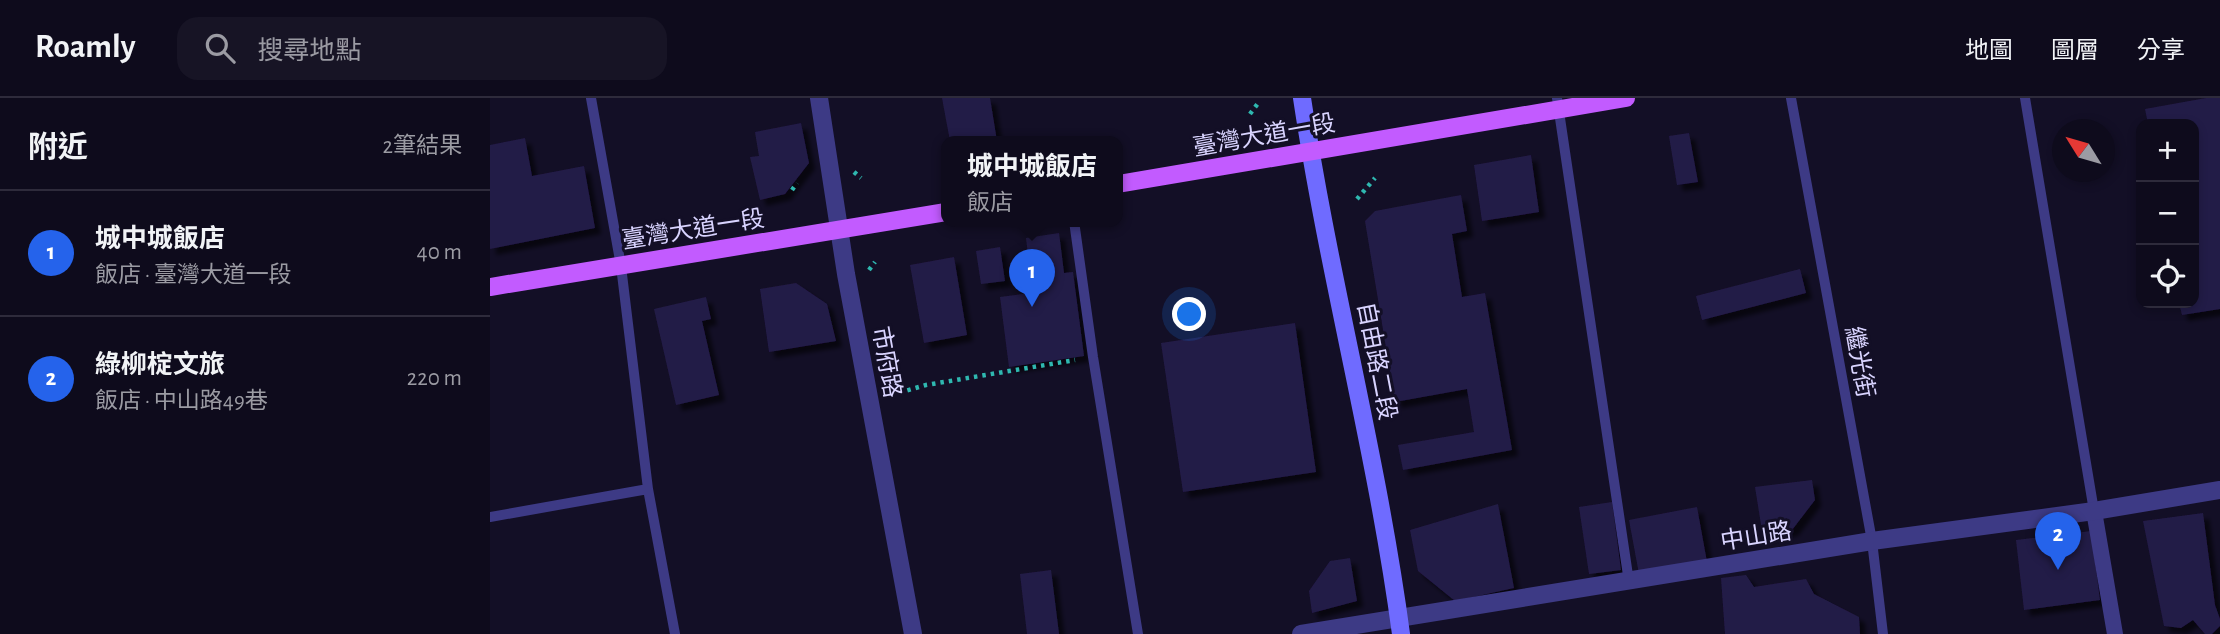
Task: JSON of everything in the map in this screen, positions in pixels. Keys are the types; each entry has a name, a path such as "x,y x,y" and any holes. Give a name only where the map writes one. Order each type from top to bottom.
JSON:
{"main road":[{"name":"自由路二段","path":"1302,98 1400,626"},
{"name":"臺灣大道一段","path":"1123,183 1310,152 1558,104 1626,98"},
{"name":"臺灣大道一段","path":"490,288 941,213"}],"street":[{"name":"市府路","path":"818,98 913,634"},
{"name":"中山路","path":"1301,634 1400,626 1629,582 1872,541 2094,512 2220,490"},
{"path":"2094,512 2115,634"}],"lane":[{"path":"591,98 621,266 648,489 674,634"},
{"name":"繼光街","path":"1791,98 1872,541 1883,634"},
{"path":"2025,98 2094,512"},
{"path":"1558,104 1629,582"},
{"path":"1075,227 1138,634"},
{"path":"490,517 648,489"}],"path":[{"path":"1250,114 1259,102"},
{"path":"854,172 861,178"},
{"path":"1357,199 1375,178"},
{"path":"792,190 797,183"},
{"path":"869,270 875,262"},
{"path":"870,402 926,385 1093,357"}],"building":[{"path":"942,98 990,98 996,136 949,136"},
{"path":"2220,98 2220,309 2182,315 2180,308 2199,308 2199,119 2147,119 2145,109"},
{"path":"801,123 809,163 785,194 760,200 750,157 759,156 755,132"},
{"path":"1689,133 1698,182 1677,185 1669,136"},
{"path":"525,138 532,176 584,166 595,228 490,249 490,145"},
{"path":"1531,155 1539,212 1482,221 1474,165"},
{"path":"1461,195 1467,231 1452,234 1462,297 1485,293 1512,450 1403,470 1398,445 1474,432 1467,389 1395,402 1365,221 1375,211"},
{"path":"1059,233 1064,273 1073,272 1084,356 1009,367 1000,297 1045,291 1040,254 1028,255 1026,238"},
{"path":"1000,247 1005,281 981,284 976,251"},
{"path":"954,257 967,335 924,343 910,265"},
{"path":"1800,269 1806,293 1702,320 1696,296"},
{"path":"796,283 827,304 836,341 769,352 760,289"},
{"path":"706,297 711,319 702,321 719,395 676,405 654,309"},
{"path":"1295,323 1316,472 1183,492 1161,343"},
{"path":"1812,480 1815,500 1792,530 1763,537 1755,487"},
{"path":"1612,502 1621,570 1589,574 1579,507"},
{"path":"1498,504 1514,588 1455,601 1418,571 1410,530"},
{"path":"1697,507 1707,562 1639,574 1629,520"},
{"path":"2203,513 2215,605 2220,619 2220,626 2212,634 2205,634 2193,620 2181,628 2164,626 2143,521"},
{"path":"2091,531 2100,600 2024,610 2016,540"},
{"path":"1350,558 1357,601 1312,613 1309,591 1330,561"},
{"path":"1051,570 1059,634 1027,634 1020,574"},
{"path":"1746,575 1754,587 1806,579 1814,594 1859,617 1860,634 1725,634 1721,578"}],"place":[{"name":"城中城飯店","path":"1032,307"},
{"name":"綠柳椗文旅","path":"2058,570"}]}
